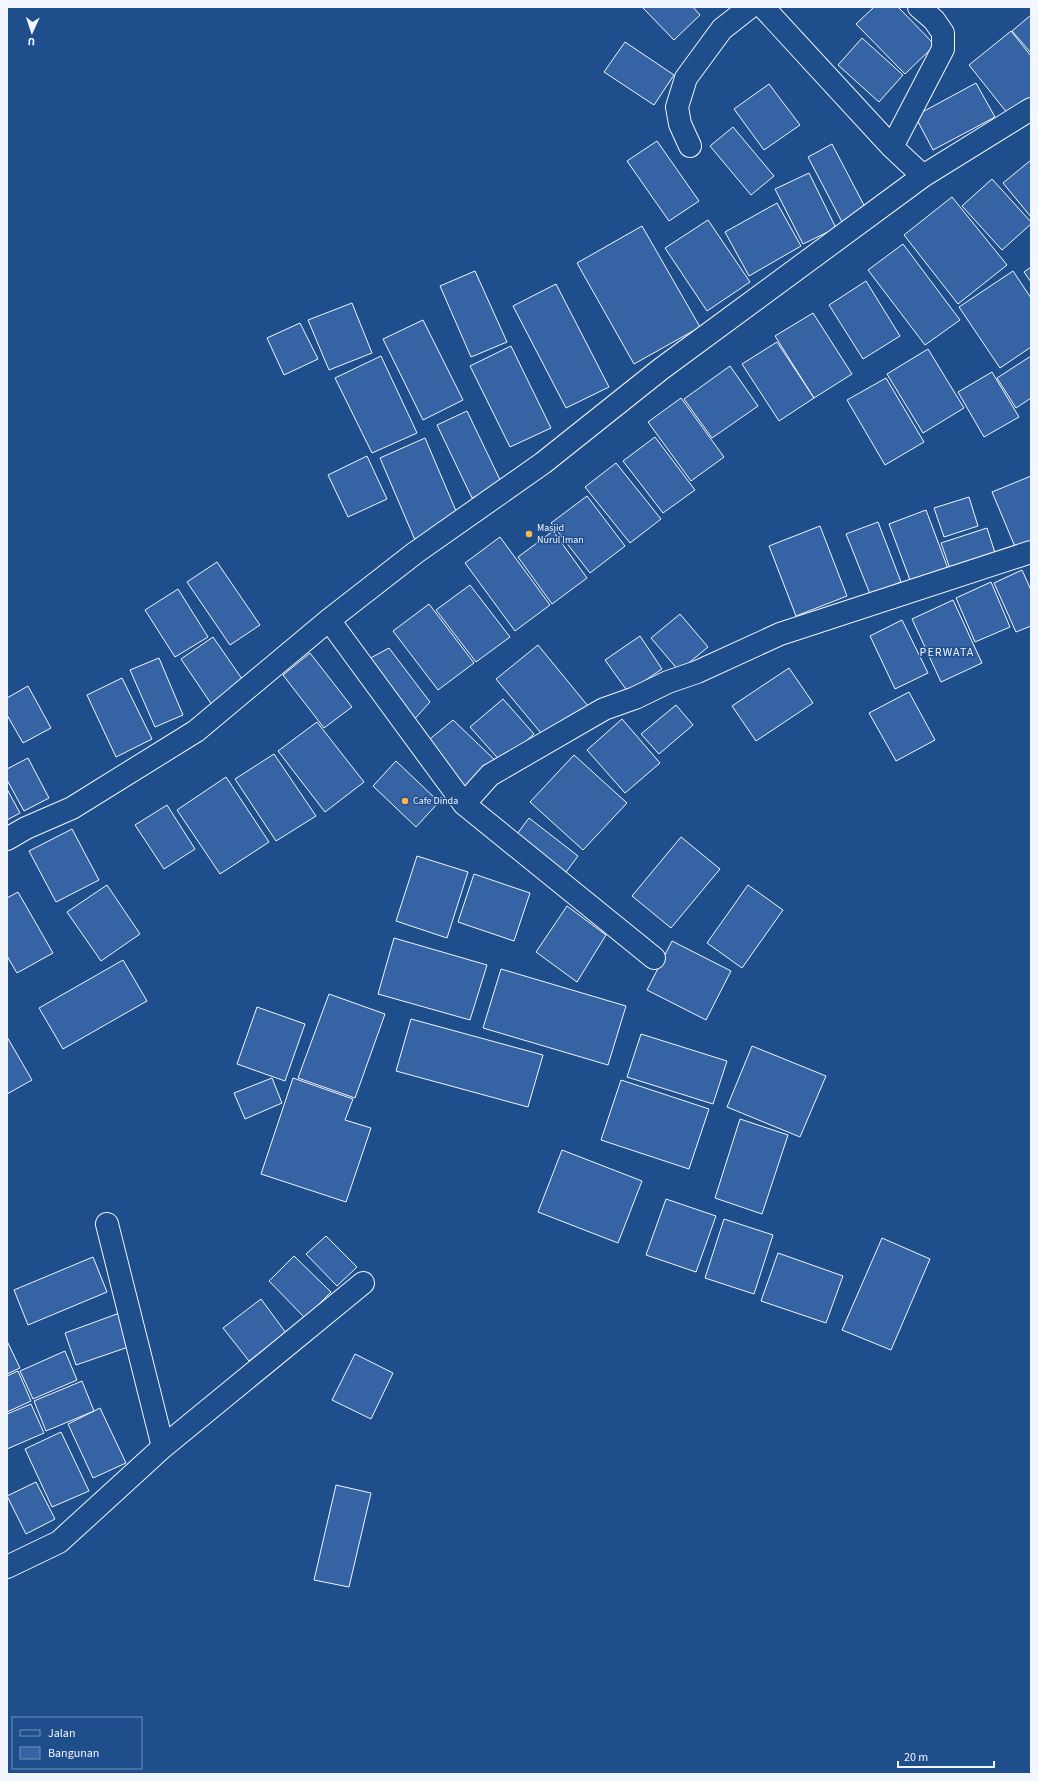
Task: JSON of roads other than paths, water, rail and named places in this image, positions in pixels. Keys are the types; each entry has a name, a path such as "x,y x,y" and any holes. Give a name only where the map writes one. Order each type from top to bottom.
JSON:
{"street":[{"path":"690,146 680,124 677,107 686,78 722,29 750,7"},
{"path":"763,7 892,147 923,176"},
{"path":"892,147 943,49 943,33 934,20 919,7"},
{"path":"7,839 26,828 72,808 196,731 328,620 415,553 543,463 661,369 923,176 1031,109"},
{"path":"464,804 490,775 604,709 635,698 668,682 697,672 780,634 1031,552"},
{"path":"328,620 464,804 654,958"},
{"path":"107,1224 163,1447"},
{"path":"7,1567 59,1542 163,1447 363,1284"}],"place":[{"name":"Masjid Nurul Iman","path":"529,534"},
{"name":"Cafe Dinda","path":"405,801"}],"district":[{"name":"PERWATA","path":"947,652"}]}
